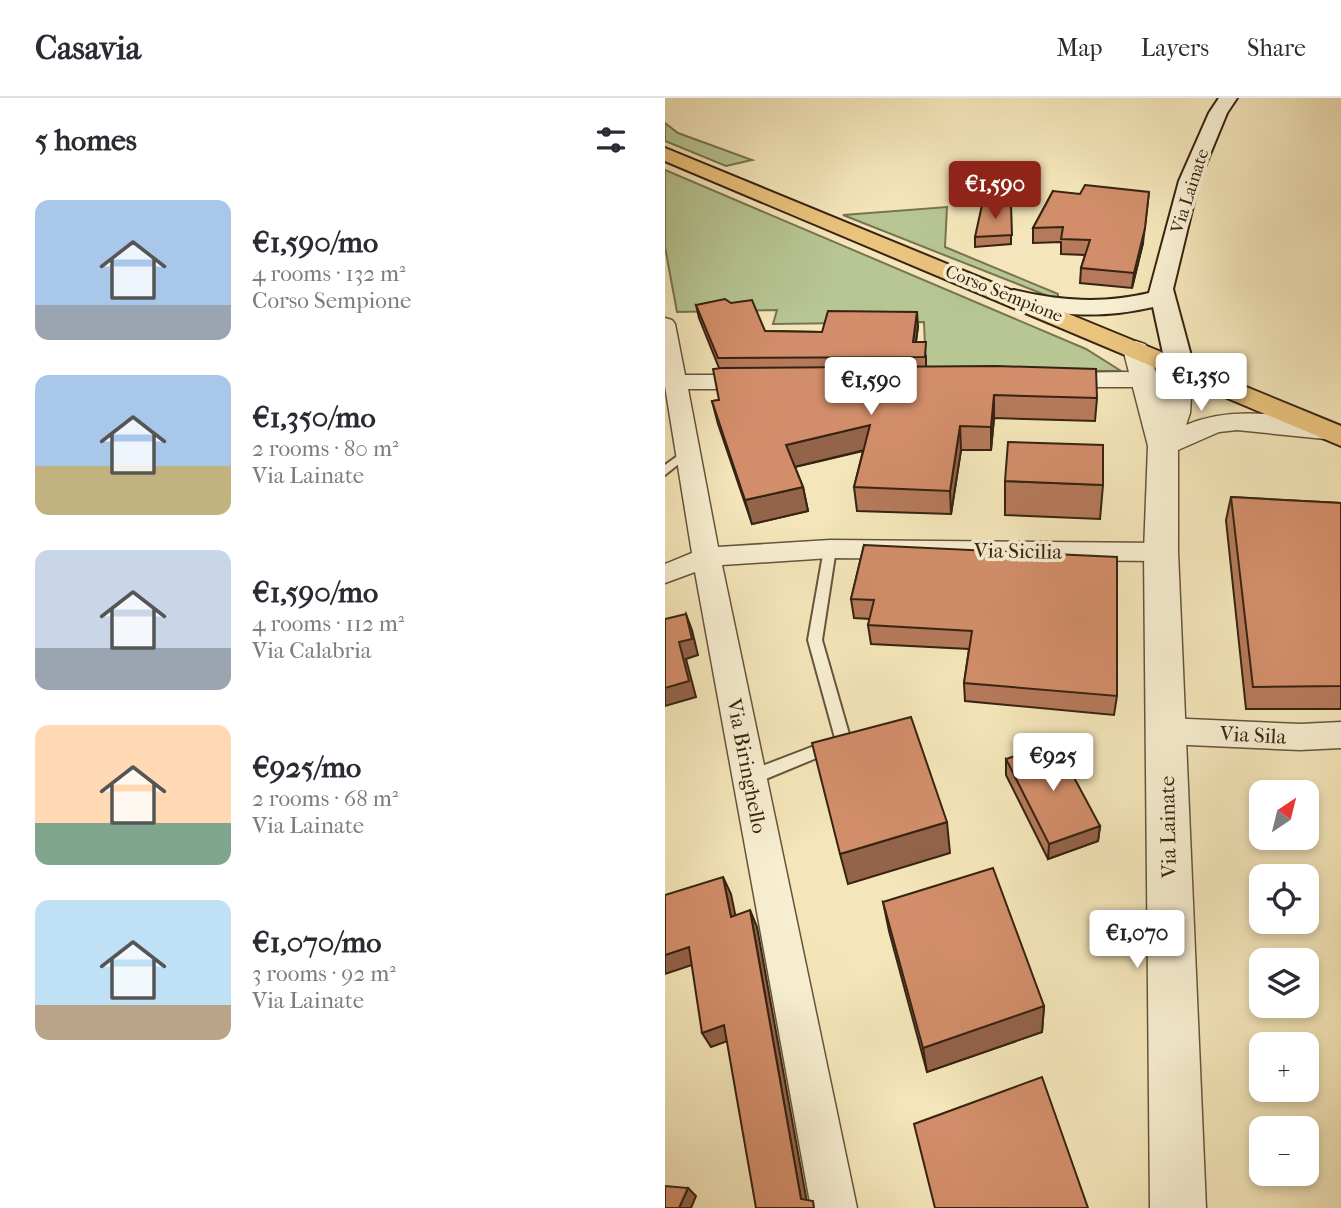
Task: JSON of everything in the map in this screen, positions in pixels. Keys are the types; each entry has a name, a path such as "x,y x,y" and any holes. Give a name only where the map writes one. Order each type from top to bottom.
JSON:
{"main road":[{"name":"Via Lainate","path":"1136,349 1132,338 1134,326 1139,314 1156,294 1189,180 1218,113 1228,98"},
{"name":"Corso Sempione","path":"665,154 1333,433"},
{"name":"Via Lainate","path":"1156,294 1180,367"},
{"path":"1014,298 1048,307 1086,309 1121,308 1156,294"}],"street":[{"name":"Via Biringhello","path":"665,324 749,778 834,1208"},
{"name":"Via Lainate","path":"1136,349 1163,446 1161,552 1178,1208"},
{"name":"Via Lainate","path":"1163,446 1176,413 1180,367"},
{"path":"1033,380 1127,379 1147,382"},
{"path":"676,382 772,382"},
{"path":"1163,446 1205,427 1225,422 1269,423 1333,433"},
{"name":"Via Sicilia","path":"665,574 708,557 830,549 1161,552"},
{"name":"Via Sila","path":"1166,731 1300,737 1341,736"}],"lane":[{"path":"665,471 687,452"},
{"path":"749,778 843,741 815,640 830,549"}],"green space":[{"path":"665,123 678,133 752,160 726,166 665,141"},
{"path":"665,170 1086,349 1121,371 926,370 924,322 773,324 777,310 677,312 665,247"},
{"path":"947,207 945,247 1058,294 1058,300 843,215"}],"building":[{"path":"1085,185 1149,192 1145,228 1134,273 1081,268 1090,240 1061,239 1063,227 1033,228 1053,191 1080,194"},
{"path":"1011,204 1012,235 975,237 982,205"},
{"path":"725,299 731,303 752,300 765,331 822,332 828,311 917,312 913,342 926,342 925,357 718,358 696,305"},
{"path":"996,366 1096,369 1097,398 994,395 991,427 960,426 950,491 854,487 870,425 786,445 803,487 745,500 712,401 719,400 713,369"},
{"path":"1008,442 1103,445 1103,485 1005,481"},
{"path":"1231,497 1341,503 1341,686 1253,687"},
{"path":"864,545 1117,557 1117,696 964,683 972,631 868,625 874,600 851,599"},
{"path":"686,614 692,639 679,642 689,681 665,688 665,619"},
{"path":"911,717 947,822 840,854 812,743"},
{"path":"1055,742 1100,826 1049,844 1006,759"},
{"path":"993,868 1044,1006 923,1048 883,902"},
{"path":"723,877 731,917 750,910 801,1199 813,1201 814,1208 756,1208 724,1025 702,1033 689,947 665,955 665,895"},
{"path":"1042,1077 1088,1208 935,1208 914,1124"},
{"path":"665,1186 688,1188 679,1208 665,1208"}]}
